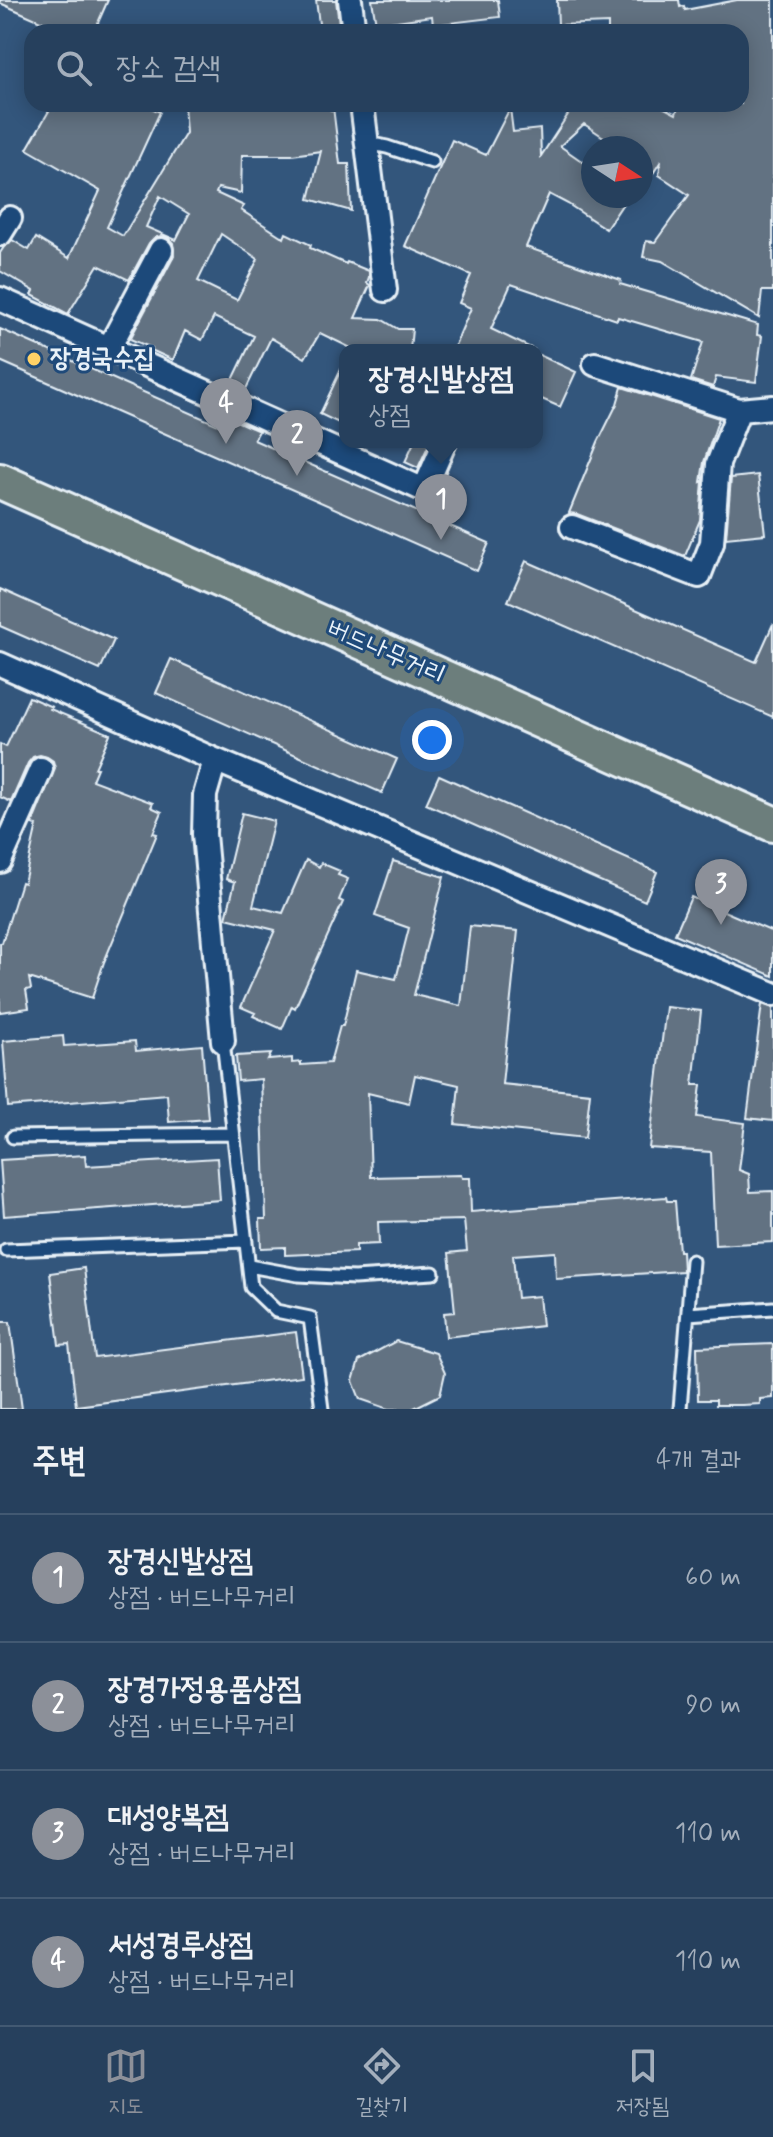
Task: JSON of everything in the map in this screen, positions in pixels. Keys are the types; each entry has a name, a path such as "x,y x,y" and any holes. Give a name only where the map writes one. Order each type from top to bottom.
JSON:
{"main road":[{"name":"버드나무거리","path":"0,481 773,824"}],"street":[{"path":"350,0 353,24"},
{"path":"363,112 385,290"},
{"path":"109,348 161,250"},
{"path":"0,299 451,502"},
{"path":"595,364 739,410 773,407"},
{"path":"572,527 699,576 712,543 718,464 739,410"},
{"path":"424,490 442,448"},
{"path":"0,664 215,760 773,994"},
{"path":"215,760 205,795 204,834 223,1041"},
{"path":"0,861 41,769"}],"lane":[{"path":"367,143 432,162"},
{"path":"223,1041 251,1287 276,1311 310,1318 322,1409"},
{"path":"13,1137 233,1134"},
{"path":"6,1250 246,1241"},
{"path":"680,1409 692,1261"},
{"path":"249,1266 298,1275 354,1278 433,1273"},
{"path":"688,1314 773,1308"}],"building":[{"path":"0,0 108,0 98,24 44,24 0,3"},
{"path":"316,0 336,0 339,24 319,24"},
{"path":"372,0 498,0 500,17 433,24 432,16 376,24"},
{"path":"557,0 679,0 680,7 684,6 685,10 737,0 773,0 773,291 762,291 759,318 662,261 643,257 646,241 655,242 689,195 659,175 661,161 653,173 653,136 602,136 584,124 560,146 581,161 581,208 620,208 606,229 549,194 526,247 621,280 620,284 758,325 757,335 762,336 756,382 716,377 713,387 691,380 703,342 618,317 617,320 511,284 491,329 522,344 456,344 471,308 459,303 471,275 405,246 452,140 486,155 508,112 510,112 513,132 540,129 541,156 568,112 749,112 749,24 558,24"},
{"path":"48,112 160,112 107,227 123,236 186,133 185,112 334,112 340,164 349,164 351,211 309,199 321,151 292,155 242,155 241,193 218,188 216,193 244,206 241,210 284,238 286,233 311,245 310,248 369,271 367,283 370,285 355,318 381,319 398,329 412,329 411,344 343,344 320,333 305,358 271,338 244,393 230,386 254,336 214,317 202,340 185,331 173,360 130,339 174,256 173,243 168,238 161,236 149,243 129,280 98,265 68,314 32,295 34,291 0,271 0,253 12,240 29,250 36,238 69,258 100,191 27,149","holes":["160,196 189,214 176,240 146,227","221,234 258,259 237,300 198,281"]},
{"path":"0,329 225,428 229,418 259,431 254,440 489,543 477,571 0,361"},
{"path":"543,357 576,372 560,407 543,400"},
{"path":"339,374 339,423 320,414"},
{"path":"622,387 719,418 704,462 700,520 685,556 569,513"},
{"path":"411,448 427,448 418,468 405,462"},
{"path":"758,475 765,534 726,538 731,478"},
{"path":"526,561 756,662 773,624 773,717 508,601"},
{"path":"0,589 114,640 100,670 0,626"},
{"path":"171,659 397,759 382,793 156,693"},
{"path":"29,697 110,734 92,780 153,803 151,807 162,812 153,833 157,834 92,998 29,978 31,989 26,990 29,1008 0,1012 0,943 21,882 24,883 37,825 32,824 55,768 53,761 47,757 33,757 11,802 0,797 0,744 6,747"},
{"path":"439,775 657,872 645,901 426,804"},
{"path":"242,813 274,821 253,906 283,913 306,860 319,867 321,863 340,871 338,875 348,879 339,900 343,902 295,1008 292,1006 282,1029 241,1007 275,930 226,918 235,882 226,879"},
{"path":"393,861 444,877 414,995 461,1006 470,926 518,931 502,1084 590,1093 585,1138 455,1124 459,1085 415,1075 409,1103 368,1093 371,1177 461,1175 462,1178 470,1178 471,1212 666,1197 667,1201 675,1201 683,1271 556,1279 555,1252 513,1255 517,1298 539,1296 542,1326 446,1337 444,1313 455,1312 449,1253 467,1251 464,1220 378,1222 379,1244 356,1245 356,1252 285,1255 285,1247 261,1248 260,1219 266,1219 261,1079 238,1081 236,1056 271,1054 268,1060 292,1058 292,1063 301,1062 301,1065 330,1063 340,1026 343,1026 356,970 396,979 409,928 375,916"},
{"path":"691,897 773,932 773,976 675,934"},
{"path":"762,1004 773,1008 773,1121 747,1118"},
{"path":"666,1007 701,1011 693,1085 701,1085 697,1117 745,1123 739,1170 749,1174 750,1192 773,1191 773,1242 715,1245 711,1152 649,1148"},
{"path":"63,1036 64,1046 135,1041 136,1051 202,1045 208,1119 169,1122 167,1094 8,1107 3,1041"},
{"path":"85,1155 86,1166 217,1158 220,1200 4,1216 0,1160"},
{"path":"84,1268 95,1358 296,1332 302,1376 76,1406 69,1344 59,1345 50,1273"},
{"path":"0,1322 10,1322 22,1409 0,1409"},
{"path":"396,1341 436,1353 445,1373 440,1395 412,1409 389,1409 360,1399 353,1381 359,1361"},
{"path":"773,1344 773,1398 760,1399 760,1404 742,1405 716,1405 716,1400 698,1400 697,1347"}],"place":[{"name":"장경국수집","path":"34,359"},
{"name":"서성경루상점","path":"226,444"},
{"name":"장경가정용품상점","path":"297,476"},
{"name":"장경신발상점","path":"441,540"},
{"name":"대성양복점","path":"721,925"}]}
